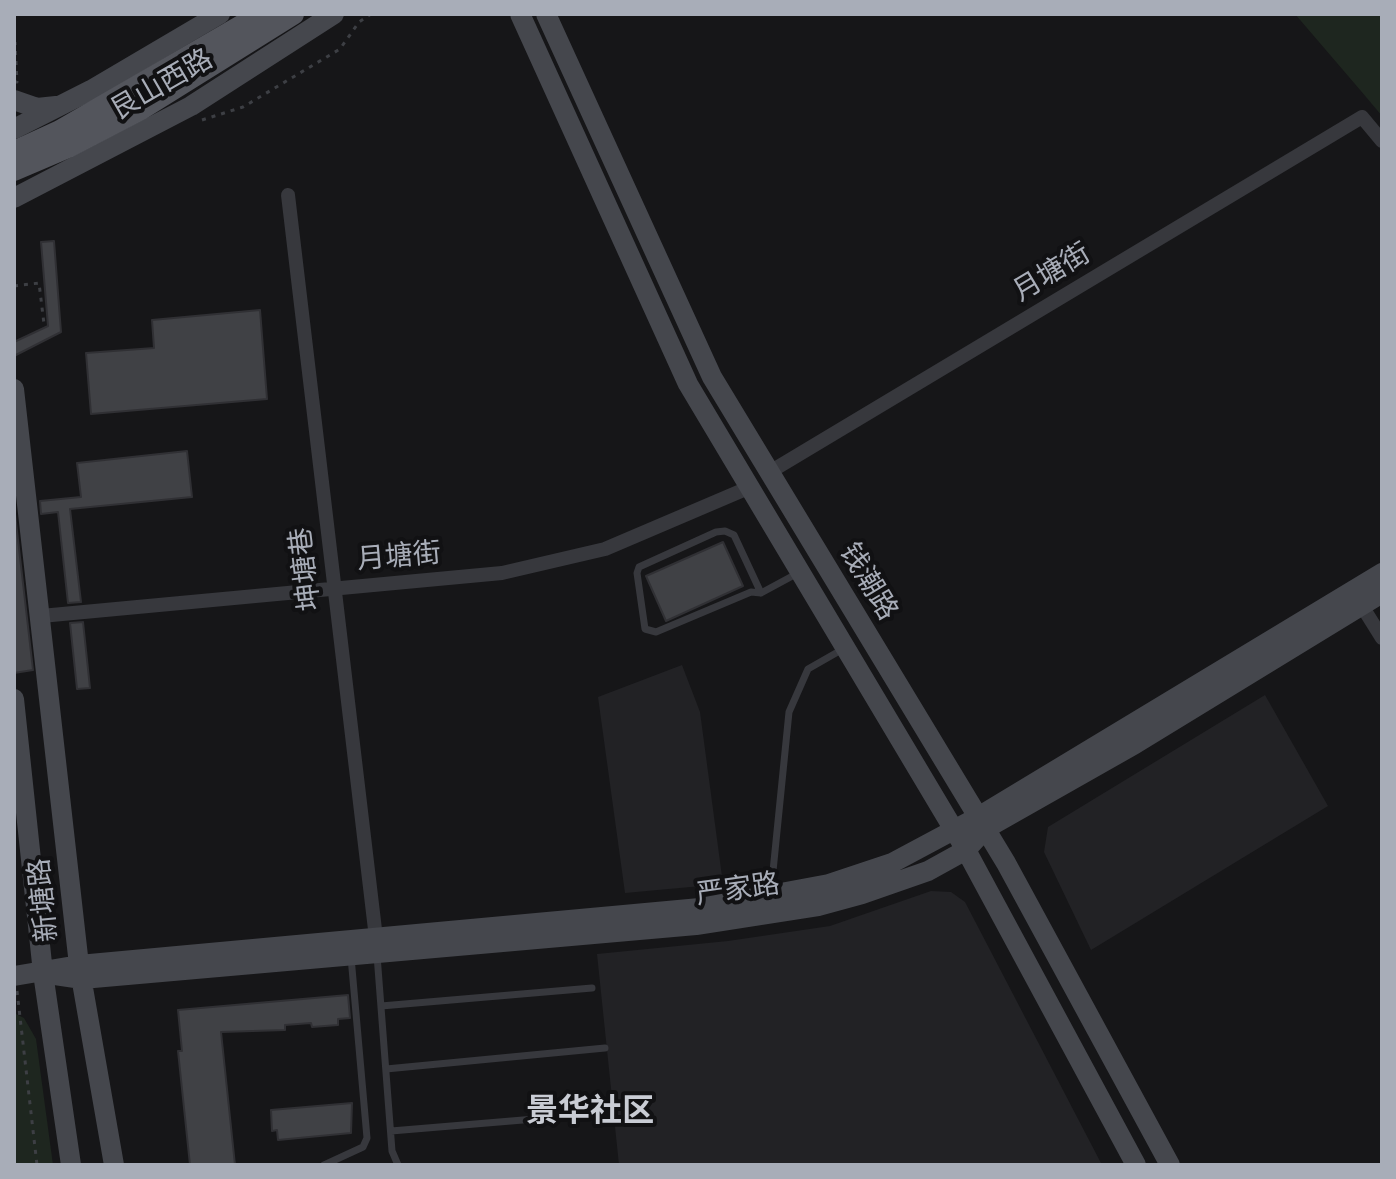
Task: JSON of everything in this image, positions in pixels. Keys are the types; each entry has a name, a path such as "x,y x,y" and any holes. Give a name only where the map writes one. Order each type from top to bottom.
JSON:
{"main road":[{"name":"艮山西路","path":"14,129 64,105 220,14"},
{"name":"艮山西路","path":"14,152 60,131 262,14"},
{"name":"艮山西路","path":"14,170 141,109 293,14"},
{"name":"艮山西路","path":"14,198 191,106 334,14"},
{"name":"钱潮路","path":"520,14 688,384 954,829 1136,1165"},
{"name":"钱潮路","path":"546,14 702,357 768,473 982,823 1170,1165"},
{"path":"16,91 37,108 64,105"},
{"name":"新塘路","path":"14,389 80,972 114,1165"},
{"name":"严家路","path":"1328,606 1342,584 1382,560"},
{"name":"严家路","path":"80,972 377,945 758,917 818,906 896,884 966,850 982,823 1382,573"},
{"name":"严家路","path":"15,976 351,955 377,945 771,897 873,871 954,829 982,823 1135,744 1372,605 1382,593"},
{"name":"新塘路","path":"14,699 43,973 71,1165"}],"street":[{"name":"月塘街","path":"768,473 1362,117 1382,141"},
{"name":"坤塘巷","path":"288,195 377,945"},
{"name":"月塘街","path":"41,616 502,573 569,560 605,549 748,488"},
{"path":"1372,605 1382,638"}],"lane":[{"path":"761,593 734,535 725,531 716,532 639,567 637,573 645,629 656,632 751,592 761,593 799,573"},
{"path":"771,897 789,712 808,669 845,649"},
{"path":"377,945 391,1131 398,1165"},
{"path":"324,1165 363,1147 367,1138 351,955"},
{"path":"381,1006 592,988"},
{"path":"386,1069 605,1048"},
{"path":"391,1131 607,1113"}],"path":[{"path":"15,42 16,91"},
{"path":"14,286 39,283 44,324"},
{"path":"15,976 37,1165"}],"shaded area":[{"path":"1295,14 1382,14 1382,116 1361,91"},
{"path":"682,665 700,712 723,884 625,893 598,697"},
{"path":"1265,695 1328,806 1091,950 1044,852 1048,827"},
{"path":"931,891 951,892 965,902 1102,1165 619,1165 597,954 728,941 830,926"},
{"path":"14,1013 24,1018 36,1039 53,1165 14,1165"}],"building":[{"path":"54,241 61,332 14,356 14,342 48,326 41,242"},
{"path":"260,310 267,399 91,414 86,353 154,348 152,320"},
{"path":"187,451 192,497 70,509 81,602 68,603 58,512 41,514 40,501 81,497 77,463"},
{"path":"14,505 33,670 14,673"},
{"path":"723,542 743,586 666,621 646,576"},
{"path":"83,622 90,688 77,689 70,623"},
{"path":"348,995 350,1018 338,1019 338,1025 312,1027 311,1023 285,1025 285,1030 221,1032 235,1165 190,1165 178,1051 182,1051 178,1010"},
{"path":"352,1103 351,1133 278,1140 277,1130 272,1131 271,1110"}],"district":[{"name":"景华社区","path":"590,1112"}]}
